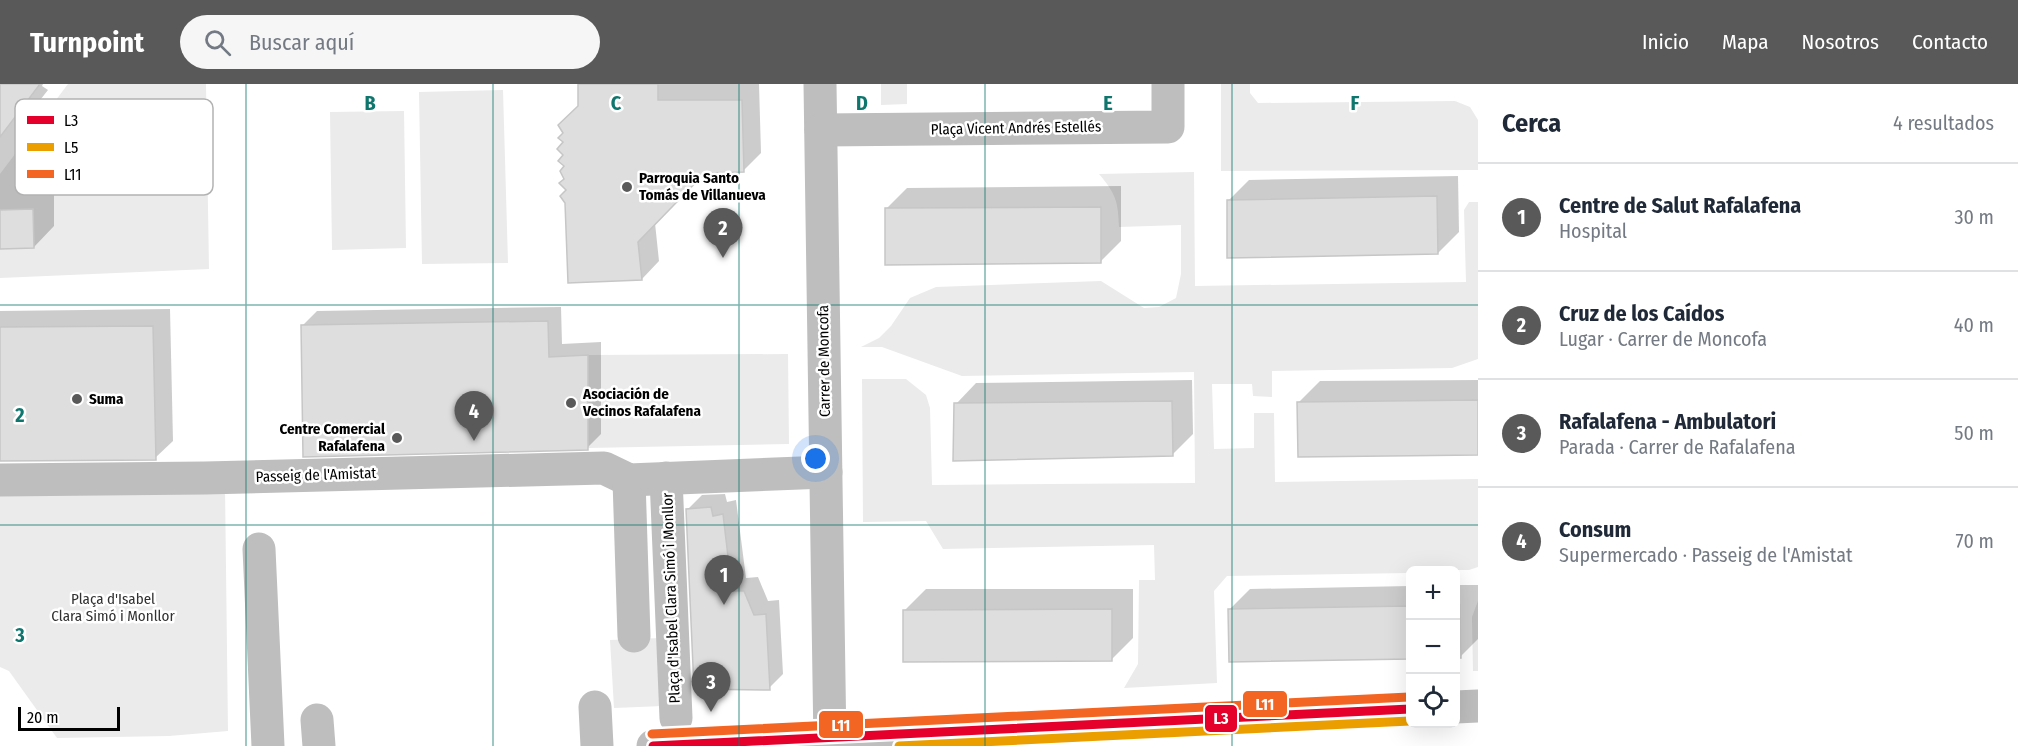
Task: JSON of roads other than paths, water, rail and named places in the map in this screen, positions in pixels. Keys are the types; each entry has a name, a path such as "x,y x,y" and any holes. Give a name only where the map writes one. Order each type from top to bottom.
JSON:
{"street":[{"name":"Carrer de Moncofa","path":"820,84 830,741"},
{"name":"Plaça Vicent Andrés Estellés","path":"821,130 1168,127 1168,84"},
{"name":"Passeig de l'Amistat","path":"0,480 205,478 604,468 629,480"},
{"path":"634,636 629,480 826,472"},
{"name":"Plaça d'Isabel Clara Simó i Monllor","path":"666,478 676,718"},
{"path":"259,549 268,746"},
{"path":"1460,707 1478,706"},
{"path":"595,707 597,746"},
{"path":"653,746 830,741 1406,709"}],"place":[{"name":"Parroquia Santo Tomás de Villanueva","path":"627,187"},
{"name":"Cruz de los Caídos","path":"723,258"},
{"name":"Suma","path":"77,399"},
{"name":"Asociación de Vecinos Rafalafena","path":"571,403"},
{"name":"Centre Comercial Rafalafena","path":"397,438"},
{"name":"Consum","path":"474,441"},
{"name":"Centre de Salut Rafalafena","path":"724,605"},
{"name":"Rafalafena - Ambulatori","path":"711,712"}]}
